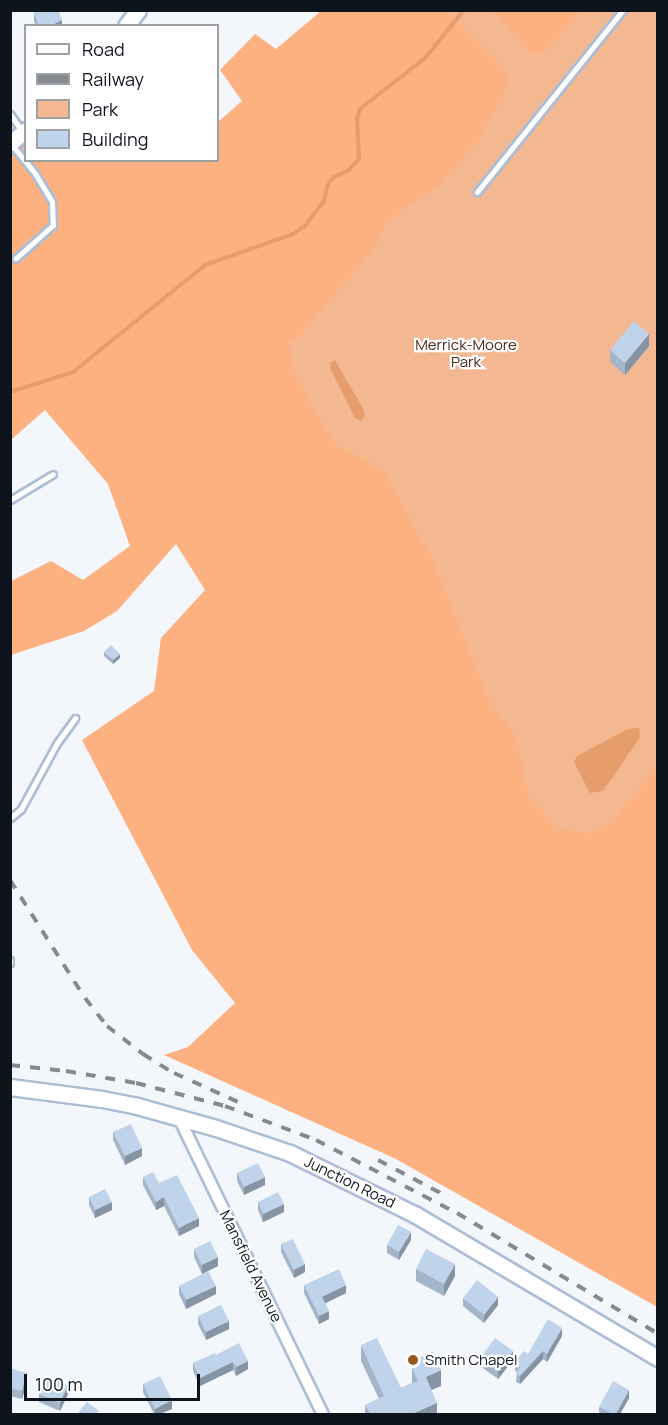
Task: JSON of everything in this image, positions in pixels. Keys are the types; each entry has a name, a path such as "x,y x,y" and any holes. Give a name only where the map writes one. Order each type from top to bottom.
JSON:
{"street":[{"path":"128,24 138,10"},
{"path":"10,143 24,131"},
{"name":"Junction Road","path":"10,1087 102,1099 179,1118 290,1153 376,1193 657,1359"},
{"name":"Mansfield Avenue","path":"179,1118 323,1414"}],"lane":[{"path":"477,192 623,10"},
{"path":"10,114 24,131"},
{"path":"10,143 24,160"},
{"path":"16,258 53,225 52,202 25,162"},
{"path":"10,500 53,474"},
{"path":"10,818 21,809 57,743 75,718"}],"green space":[{"name":"Merrick-Moore Park","path":"405,11 657,11 658,866 517,938 249,336"}],"shaded area":[{"path":"321,11 448,11 497,60 507,77 503,100 490,118 480,139 439,185 387,222 376,246 303,332 289,343 295,376 335,444 367,460 387,475 435,565 491,705 516,735 529,796 558,829 591,834 612,820 657,768 657,1307 396,1159 164,1055 188,1047 235,1003 192,950 82,740 154,691 161,638 205,590 176,544 117,611 84,631 11,655 11,581 51,561 83,580 130,546 108,484 45,410 11,440 11,150 24,140 24,162 219,162 219,121 242,101 220,70 255,34 276,49"},
{"path":"492,11 582,11 544,53 532,54"},
{"path":"335,360 362,407 365,415 362,421 355,418 330,368 331,362"},
{"path":"639,728 640,737 611,780 602,791 590,793 574,762 577,756 628,729"}],"building":[{"path":"40,10 58,10 62,20 54,24 38,24 34,13"},
{"path":"634,321 649,334 625,363 610,350"},
{"path":"111,645 120,654 113,660 104,652"},
{"path":"131,1124 142,1148 125,1156 113,1132"},
{"path":"258,1163 265,1177 244,1187 237,1173"},
{"path":"153,1172 159,1183 177,1175 199,1218 179,1228 164,1197 156,1202 143,1177"},
{"path":"105,1189 112,1202 95,1210 89,1197"},
{"path":"278,1192 284,1204 263,1214 258,1202"},
{"path":"398,1225 411,1232 399,1252 387,1245"},
{"path":"293,1239 305,1264 294,1270 281,1244"},
{"path":"210,1241 218,1257 202,1265 194,1249"},
{"path":"426,1249 455,1264 444,1284 416,1269"},
{"path":"339,1269 346,1285 322,1297 329,1311 319,1316 304,1285"},
{"path":"208,1271 216,1286 186,1300 179,1286"},
{"path":"477,1280 498,1297 484,1315 463,1298"},
{"path":"221,1305 229,1321 206,1332 198,1316"},
{"path":"548,1319 562,1328 547,1354 543,1351 520,1376 516,1374 520,1367 515,1361 524,1351 528,1354"},
{"path":"377,1338 401,1388 418,1381 412,1368 417,1366 415,1360 433,1352 441,1370 426,1377 437,1403 412,1414 370,1414 365,1405 384,1396 361,1345"},
{"path":"495,1338 513,1351 498,1371 480,1358"},
{"path":"239,1343 248,1361 236,1367 233,1362 200,1378 193,1363 215,1353 216,1355"},
{"path":"10,1368 27,1373 22,1391 10,1388"},
{"path":"47,1376 68,1385 60,1403 39,1394"},
{"path":"160,1376 172,1400 155,1409 143,1384"},
{"path":"613,1381 629,1390 616,1414 599,1407"},
{"path":"87,1402 99,1411 96,1414 77,1414"}],"waterway":[{"path":"10,392 73,372 205,265 293,234 305,226 324,201 328,183 334,177 349,170 359,159 357,119 360,109 425,58 464,10"}],"railway":[{"path":"10,880 85,998 107,1026 143,1054 174,1073 245,1105"},
{"path":"10,1065 66,1071 136,1083 225,1106 316,1140 457,1213 658,1334"},
{"path":"378,1160 444,1195"}],"place":[{"name":"Smith Chapel","path":"413,1360"}]}
